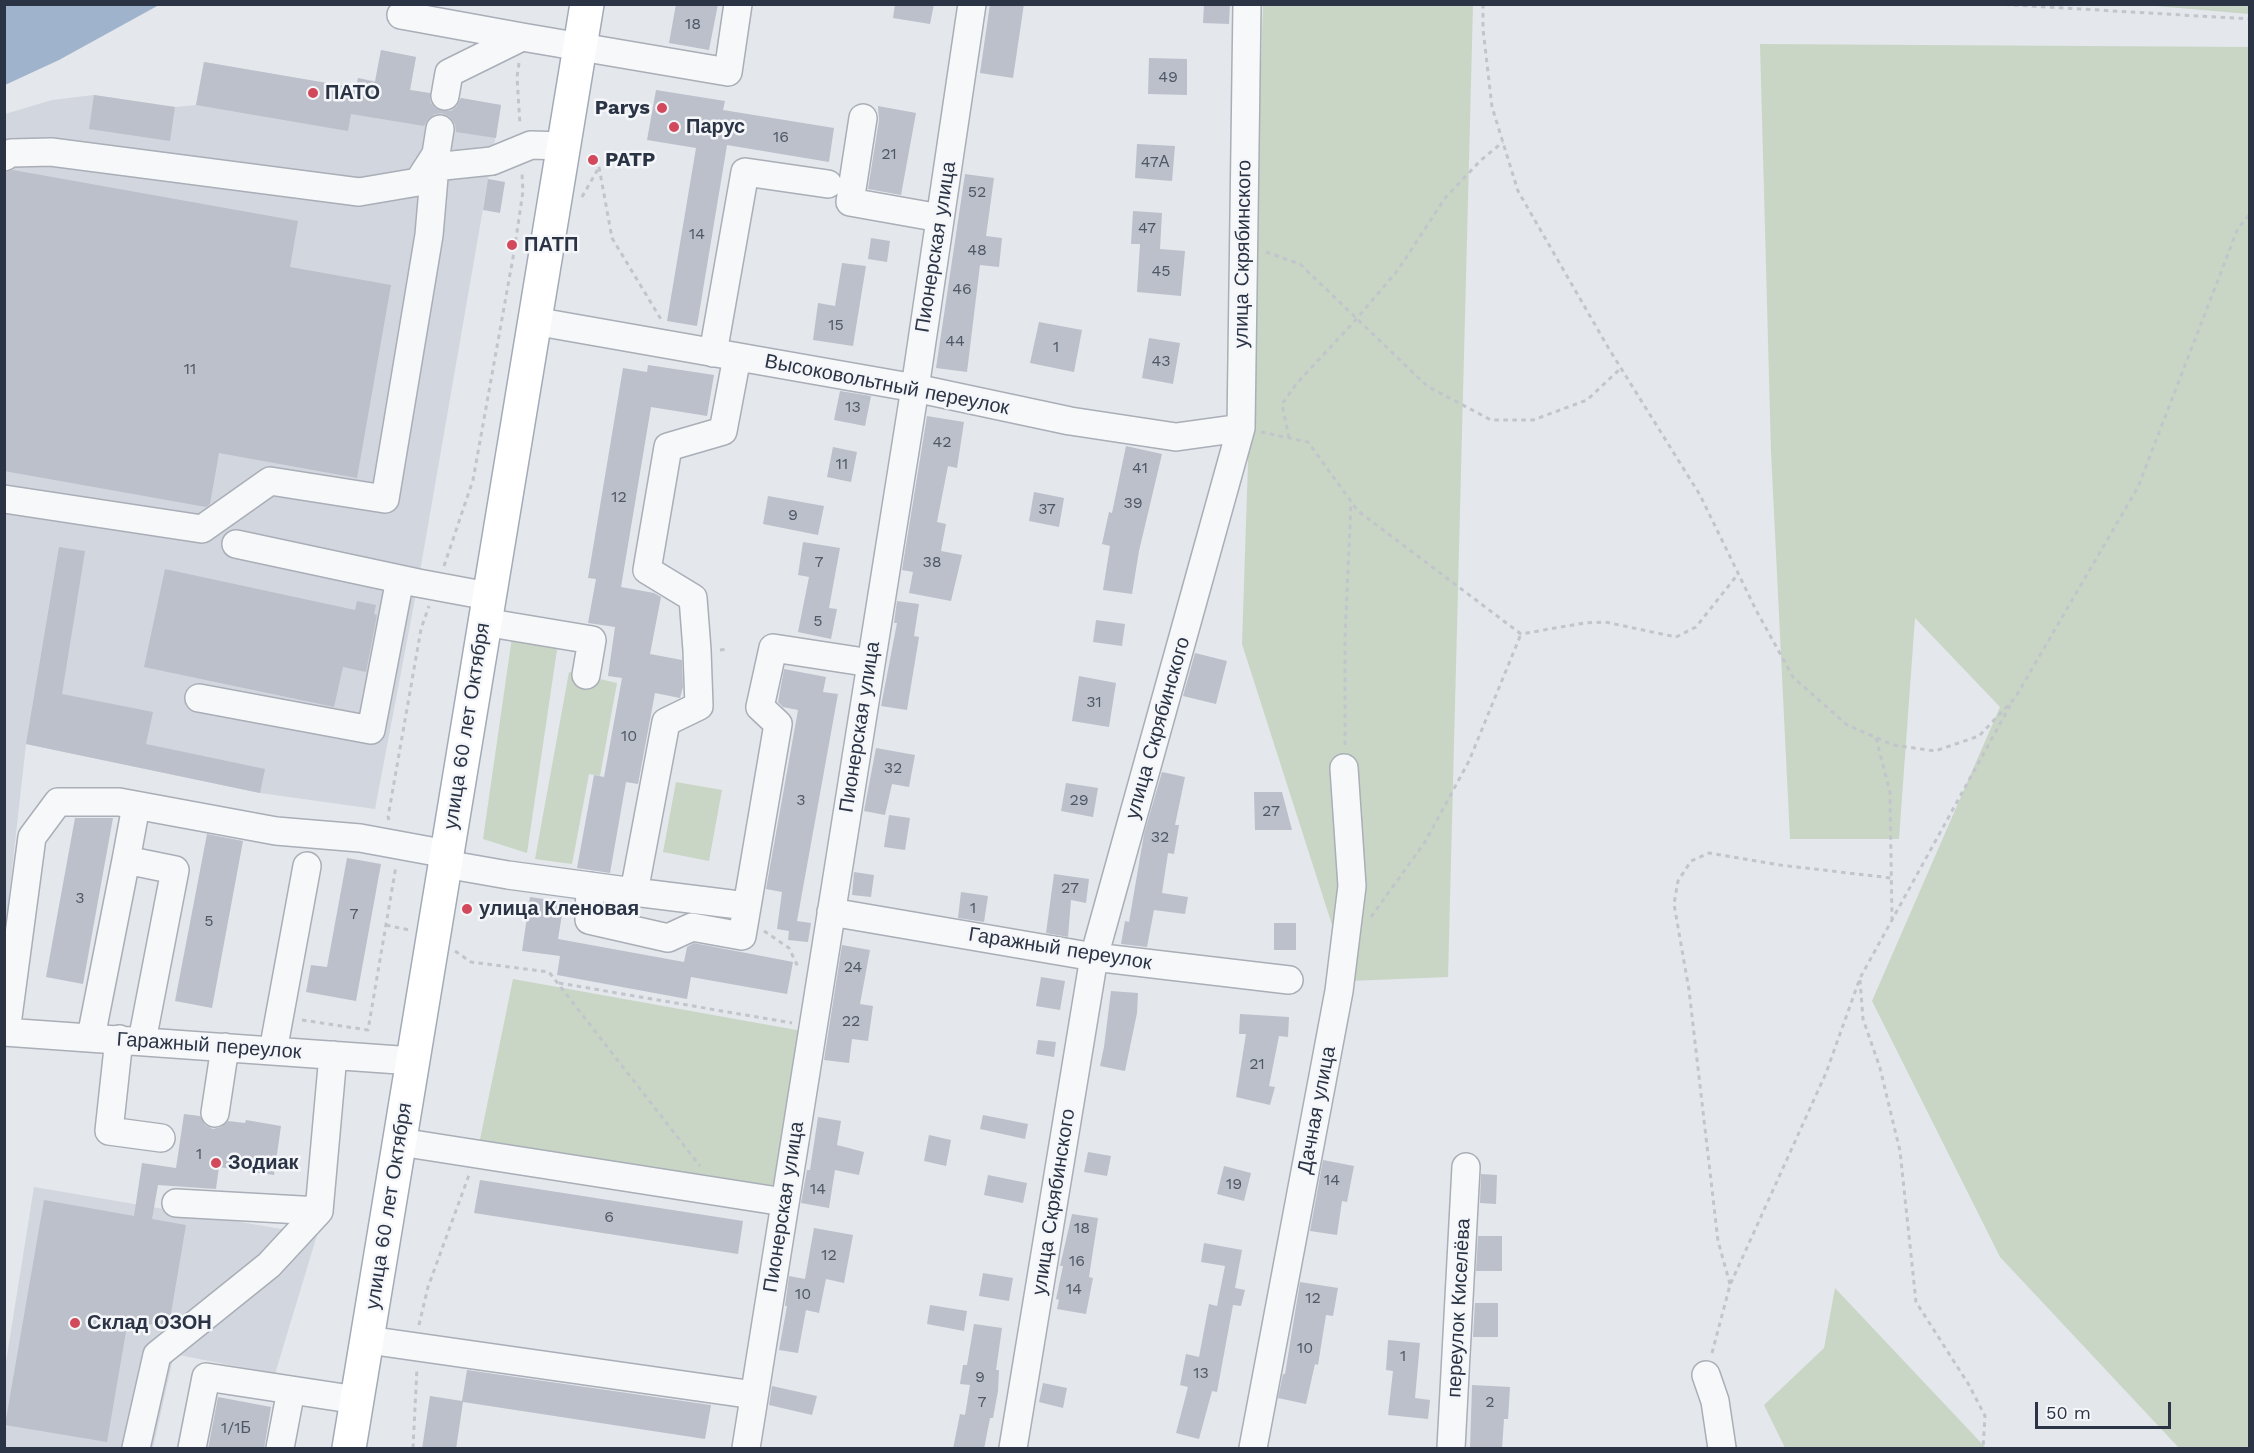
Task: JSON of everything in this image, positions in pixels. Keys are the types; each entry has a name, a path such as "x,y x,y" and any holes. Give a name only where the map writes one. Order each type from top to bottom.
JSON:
{"main road":[{"name":"улица 60 лет Октября","path":"349,1449 587,4"}],"street":[{"path":"401,15 579,48 728,72 738,4"},
{"name":"Пионерская улица","path":"746,1449 915,388 972,4"},
{"name":"улица Скрябинского","path":"1013,1449 1094,957 1241,428 1247,4"},
{"path":"446,96 449,73 522,37"},
{"path":"863,118 850,202 940,218"},
{"path":"437,150 492,161 531,145 563,146"},
{"path":"4,157 11,153 51,152 359,192 418,182 437,150"},
{"path":"4,499 202,529 270,481 385,499 429,235 437,150"},
{"path":"634,892 666,722 699,706 698,650 693,598 647,570 668,447 723,431 725,355 745,172 828,184"},
{"name":"Высоковольтный переулок","path":"534,321 915,388 1070,421 1176,437 1241,428"},
{"path":"236,544 437,587 486,609 592,640 586,675"},
{"path":"199,698 371,730 400,579"},
{"path":"590,886 589,920 668,938 692,927 742,936 755,913 778,724 760,707 773,648 871,663"},
{"name":"Дачная улица","path":"1253,1449 1339,991 1352,886 1344,768"},
{"path":"5,1032 32,837 57,802 119,802 276,831 360,838 446,859 590,886 755,913"},
{"path":"91,1037 136,806"},
{"path":"126,861 175,870 109,1131 161,1138"},
{"path":"273,1051 307,866"},
{"name":"Гаражный переулок","path":"831,912 1094,957 1289,980"},
{"name":"Гаражный переулок","path":"5,1032 413,1061"},
{"path":"215,1113 225,1047"},
{"path":"136,1449 158,1355 269,1265 319,1211 333,1055"},
{"path":"400,1142 784,1202"},
{"name":"переулок Киселёва","path":"1451,1449 1466,1167"},
{"path":"176,1203 319,1211"},
{"path":"368,1340 754,1395"},
{"path":"1706,1375 1715,1401 1722,1449"},
{"path":"192,1449 206,1377 357,1400"},
{"path":"280,1449 291,1390"}],"path":[{"path":"1484,4 1483,29 1492,107 1518,191 1621,368 1700,495 1738,574 1793,677 1846,725 1893,745 1935,750 1979,736 2015,698"},
{"path":"1996,4 2250,20"},
{"path":"437,587 473,480 514,252 523,191 517,77 522,37"},
{"path":"1288,438 1282,404 1297,382 1356,320 1398,270 1445,198 1481,159 1503,142"},
{"path":"577,207 599,167 612,238 660,319 685,348"},
{"path":"1706,1375 1730,1286 1826,1073 1860,978 2015,698 2138,487 2238,228 2250,214"},
{"path":"1244,244 1300,264 1427,386 1491,420 1533,420 1587,400 1621,368"},
{"path":"1241,428 1308,442 1358,511 1521,634 1584,623 1605,622 1677,638 1696,627 1738,574"},
{"path":"1344,768 1345,638 1351,502"},
{"path":"1370,919 1425,842 1463,772 1521,634"},
{"path":"1876,738 1890,793 1892,920"},
{"path":"1730,1286 1718,1241 1689,990 1674,904 1678,881 1691,861 1709,854 1891,878"},
{"path":"558,983 690,1007 814,1014 789,948 765,932 755,913"},
{"path":"434,935 471,962 549,972 719,1192"},
{"path":"1860,978 1863,1020 1880,1068 1900,1151 1916,1302 1969,1385 1985,1416 1983,1449"},
{"path":"413,1449 419,1327 428,1287 477,1154"}],"shaded area":[{"path":"381,50 416,57 410,90 501,105 418,583 375,809 260,793 26,744 5,932 5,114 52,100 94,95 175,107 196,105 204,62 356,88 358,78 375,81"},
{"path":"34,1187 317,1235 275,1374 174,1354 153,1448 5,1448 5,1368"}],"green space":[{"path":"1263,5 1473,5 1448,977 1350,981 1242,644"},
{"path":"2144,5 2249,5 2249,14"},
{"path":"1760,44 2249,47 2249,1448 2179,1448 2000,1257 1872,1001 2000,707 1915,618 1899,839 1790,839 1771,452"},
{"path":"512,637 558,643 527,853 483,839"},
{"path":"569,672 617,683 600,776 589,774 572,864 535,859"},
{"path":"676,782 722,790 709,861 663,852"},
{"path":"513,979 802,1031 784,1202 477,1154"},
{"path":"1835,1288 1986,1448 1785,1448 1764,1405 1824,1348"}],"water":[{"path":"5,4 159,5 59,60 5,85"}],"building":[{"path":"676,4 718,4 709,50 669,43"},
{"path":"895,4 934,4 930,24 893,18"},
{"path":"990,4 1024,4 1013,78 980,73"},
{"path":"1204,4 1230,4 1229,24 1203,23"},
{"name":"ПАТО","path":"381,50 416,57 410,90 430,93 430,102 435,108 451,111 461,98 501,105 496,138 456,132 455,124 450,117 442,113 435,114 428,119 424,126 351,114 348,131 196,105 204,62 356,88 358,78 375,82"},
{"path":"1149,58 1187,59 1187,95 1148,94"},
{"path":"656,90 725,101 723,110 834,128 829,162 727,145 697,326 667,321 696,148 647,140"},
{"path":"94,95 175,107 170,141 89,129"},
{"path":"878,106 916,113 901,195 868,189 879,120"},
{"path":"1137,144 1175,146 1172,181 1135,178"},
{"path":"13,170 298,221 290,267 391,285 357,478 219,453 210,504 206,507 4,471 4,173"},
{"path":"965,174 994,178 986,236 1002,238 999,267 980,265 967,372 936,368"},
{"path":"488,179 505,182 500,213 483,210"},
{"path":"1133,211 1162,213 1160,249 1185,251 1181,296 1137,292 1140,244 1131,244"},
{"path":"871,238 890,241 887,262 868,259"},
{"path":"842,263 866,266 853,346 813,340 818,303 835,306"},
{"path":"1039,322 1082,330 1074,372 1030,363"},
{"path":"1149,338 1180,343 1173,384 1142,378"},
{"path":"648,365 714,375 707,416 651,407 621,587 654,593 661,597 650,654 682,660 683,687 680,698 655,693 638,784 626,782 610,873 577,868 594,775 604,777 622,678 608,676 615,627 588,623 596,579 588,578 623,368 647,372"},
{"path":"840,391 871,396 865,426 834,420"},
{"path":"927,416 964,422 957,468 948,466 937,522 946,524 941,551 962,555 951,601 909,593 913,572 902,570"},
{"path":"1126,446 1162,454 1139,551 1132,594 1103,590 1110,546 1102,544 1109,512 1112,513"},
{"path":"833,447 857,452 851,482 827,477"},
{"path":"1034,492 1064,498 1059,527 1029,521"},
{"path":"768,496 824,506 818,535 763,524"},
{"path":"803,542 840,548 829,608 837,609 831,639 798,632 809,577 798,575"},
{"path":"59,547 85,551 62,694 153,712 146,744 265,769 260,793 26,744"},
{"path":"165,569 355,610 357,601 376,605 374,614 377,615 366,672 343,667 334,707 144,667"},
{"path":"897,601 919,604 914,636 919,637 907,710 881,706 897,623 894,623"},
{"path":"1096,620 1125,624 1122,646 1093,642"},
{"path":"1195,653 1227,661 1216,704 1183,696"},
{"path":"784,669 826,677 823,692 838,694 797,921 811,923 808,942 788,940 789,931 777,929 782,892 766,889 798,710 783,707 778,702"},
{"path":"1079,676 1116,683 1109,727 1072,721"},
{"path":"876,748 915,755 909,787 892,784 885,815 864,811"},
{"path":"1162,772 1185,777 1175,825 1179,825 1174,854 1168,853 1162,893 1188,897 1185,914 1154,910 1147,947 1121,944 1125,921 1129,922 1144,834"},
{"path":"1066,783 1098,788 1093,817 1061,811"},
{"path":"1254,792 1282,792 1292,830 1255,830"},
{"path":"889,815 910,818 905,850 884,847"},
{"path":"75,818 113,818 83,984 46,977"},
{"path":"207,834 243,841 212,1008 175,1001"},
{"path":"347,858 381,864 356,1001 306,992 311,965 327,967"},
{"path":"854,872 874,875 871,897 852,895"},
{"path":"1054,874 1089,879 1086,903 1071,900 1068,937 1046,933"},
{"path":"961,892 988,896 984,922 958,918"},
{"path":"530,897 564,902 558,939 684,962 687,947 694,943 793,962 787,994 691,977 687,999 557,975 560,956 522,951"},
{"path":"1274,923 1296,923 1296,950 1274,950"},
{"path":"842,945 870,950 860,1004 873,1006 868,1041 852,1039 849,1063 824,1060"},
{"path":"1041,977 1065,981 1060,1010 1036,1006"},
{"path":"1111,991 1138,993 1137,1013 1125,1071 1100,1066"},
{"path":"1240,1014 1289,1017 1288,1037 1279,1036 1269,1086 1275,1087 1270,1105 1236,1097 1246,1034 1239,1034"},
{"path":"1038,1040 1056,1042 1054,1057 1036,1054"},
{"name":"Склад ОЗОН","path":"184,1114 200,1116 205,1125 213,1129 221,1127 228,1121 245,1123 246,1120 281,1126 274,1175 219,1167 216,1189 158,1185 152,1219 186,1225 169,1325 167,1327 128,1320 107,1442 5,1425 44,1200 134,1216 142,1163 176,1168"},
{"path":"983,1115 1028,1124 1025,1139 980,1129"},
{"path":"818,1117 841,1121 837,1145 864,1152 859,1175 835,1170 829,1208 801,1203 807,1170 810,1170"},
{"path":"929,1135 951,1140 946,1166 924,1161"},
{"path":"1088,1152 1111,1156 1107,1176 1084,1172"},
{"path":"1323,1160 1354,1166 1347,1202 1342,1201 1337,1235 1310,1231"},
{"path":"1224,1166 1251,1173 1244,1201 1217,1194"},
{"path":"1481,1174 1497,1175 1496,1204 1480,1203"},
{"path":"988,1175 1027,1183 1023,1203 984,1195"},
{"path":"480,1180 743,1221 738,1254 474,1213"},
{"path":"1072,1214 1098,1218 1089,1277 1093,1278 1086,1314 1057,1309 1059,1300 1056,1299 1063,1266 1060,1266"},
{"path":"814,1228 853,1235 844,1283 826,1279 819,1313 806,1310 798,1353 779,1350 787,1306 785,1306 789,1276 805,1279"},
{"path":"1478,1236 1502,1236 1502,1271 1476,1271"},
{"path":"1204,1243 1242,1250 1235,1288 1245,1290 1241,1306 1233,1305 1217,1392 1212,1391 1199,1439 1176,1433 1188,1387 1180,1385 1186,1354 1199,1357 1209,1304 1217,1306 1225,1266 1201,1262"},
{"path":"983,1273 1013,1278 1009,1301 979,1296"},
{"path":"1300,1282 1338,1288 1333,1316 1326,1315 1318,1365 1315,1364 1306,1404 1278,1398 1283,1374 1285,1374"},
{"path":"1475,1303 1498,1303 1498,1337 1473,1337"},
{"path":"930,1305 967,1311 964,1331 927,1324"},
{"path":"974,1324 1002,1328 996,1370 999,1370 998,1391 984,1449 953,1449 960,1414 965,1415 970,1385 960,1384 963,1365 967,1365"},
{"path":"1388,1340 1420,1343 1415,1398 1430,1400 1428,1419 1388,1415 1393,1371 1386,1370"},
{"path":"467,1370 711,1405 705,1439 463,1402 456,1449 422,1449 430,1396 462,1401"},
{"path":"1043,1383 1067,1388 1063,1408 1039,1402"},
{"path":"1472,1385 1510,1387 1508,1419 1504,1419 1502,1449 1470,1449"},
{"path":"772,1386 817,1396 812,1415 769,1405"},
{"path":"218,1397 271,1407 264,1449 208,1449"}],"place":[{"name":"ПАТО","path":"313,93"},
{"name":"Parys","path":"662,108"},
{"name":"Парус","path":"674,127"},
{"name":"PATP","path":"593,160"},
{"name":"ПАТП","path":"512,245"},
{"name":"улица Кленовая","path":"467,909"},
{"name":"Зодиак","path":"216,1163"},
{"name":"Склад ОЗОН","path":"75,1323"}]}
